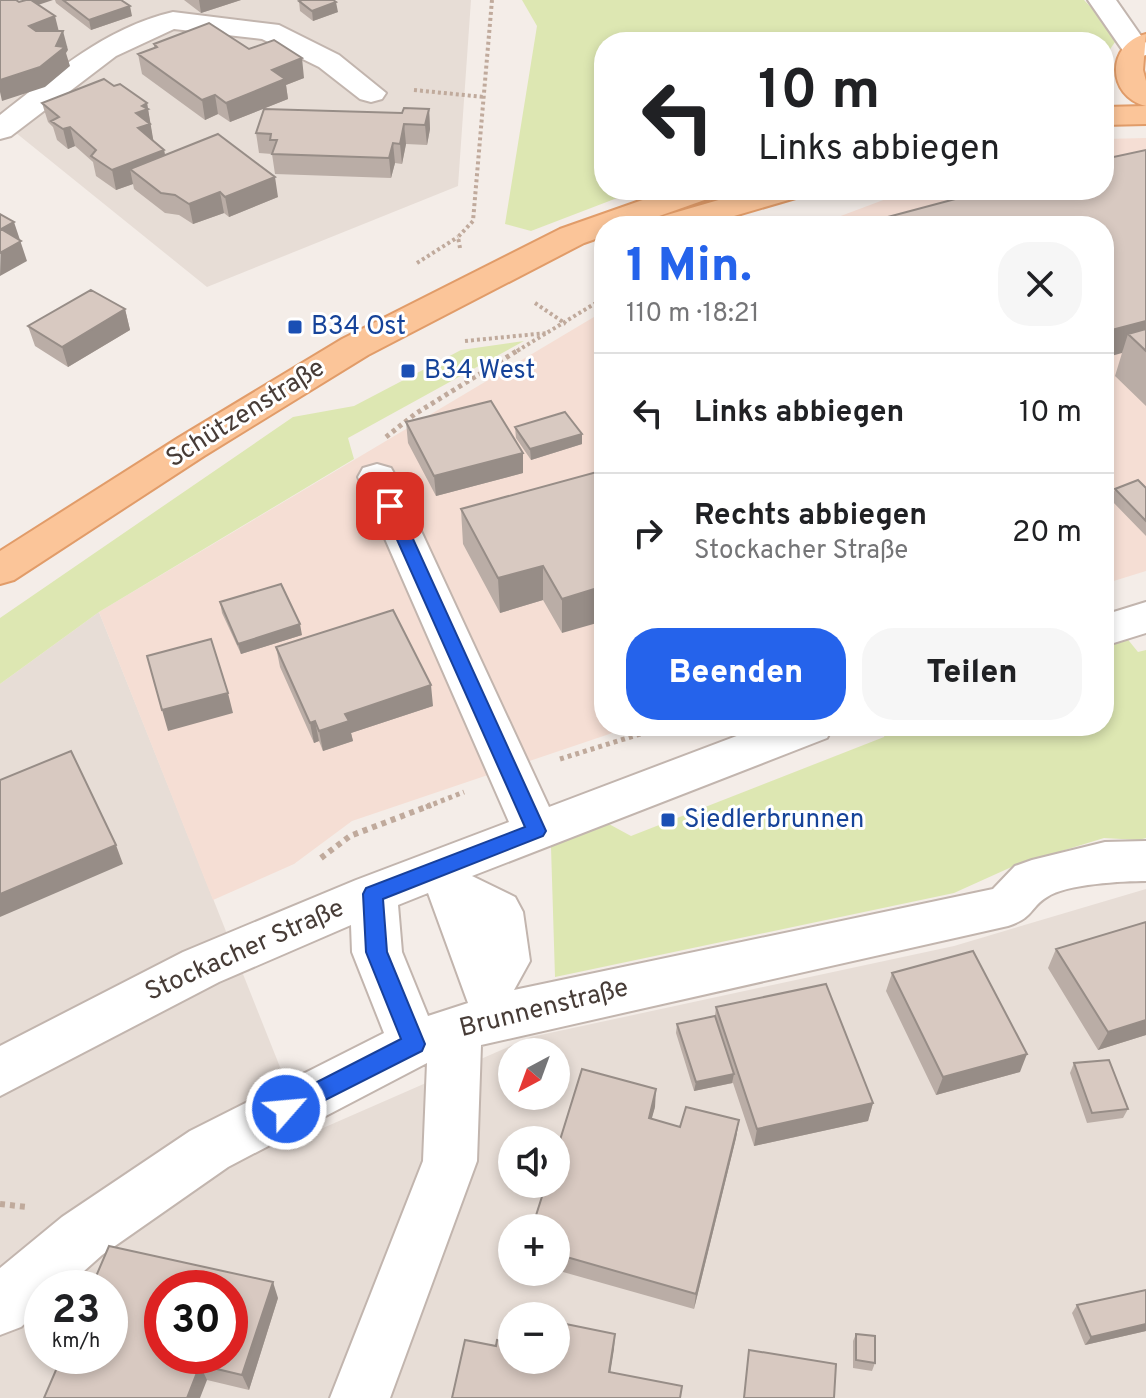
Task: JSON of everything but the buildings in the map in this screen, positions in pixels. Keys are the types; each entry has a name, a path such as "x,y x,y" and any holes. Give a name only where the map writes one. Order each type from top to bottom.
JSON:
{"main road":[{"path":"1128,60 1130,81 1146,97"},
{"path":"1114,116 1146,115"},
{"name":"Schützenstraße","path":"629,216 674,200"},
{"path":"700,216 754,200"},
{"name":"Schützenstraße","path":"514,286 572,236 594,228"},
{"name":"Schützenstraße","path":"0,570 191,447 355,347 514,286 594,250"}],"street":[{"path":"146,0 173,20"},
{"path":"1102,0 1128,60"},
{"path":"0,130 124,40 150,26 173,20 269,31 329,61 371,93"},
{"path":"377,477 537,831"},
{"path":"1114,628 1146,617"},
{"name":"Stockacher Straße","path":"0,1072 201,967 373,894 448,879 537,831 785,736"},
{"name":"Brunnenstraße","path":"0,1306 82,1236 209,1149 463,1020 1008,906 1032,880 1105,862 1146,861"},
{"path":"360,1398 450,1161 463,1020 448,879"},
{"path":"373,894 377,952 463,1020"}],"path":[{"path":"468,254 459,248 458,237 473,221 492,0"},
{"path":"514,286 566,324"},
{"path":"377,477 372,459 379,444 391,432 594,305"},
{"path":"459,343 552,332"},
{"path":"512,773 633,736"}],"shaded area":[{"path":"0,0 471,0 458,186 207,287 0,120"},
{"path":"1146,138 1146,571 1114,581 1114,216 841,216 883,200 1114,200 1114,139"},
{"path":"594,317 594,736 603,736 352,821 294,864 213,900 99,612"},
{"path":"99,612 307,1135 498,1051 498,1110 570,1110 570,1038 529,1038 954,946 1146,889 1146,1398 0,1398 0,684"}],"green space":[{"path":"522,0 1084,0 1111,32 594,32 594,200 612,200 531,231 505,224 537,26"},
{"path":"524,341 348,438 354,459 99,612 0,684 0,618 293,417 354,406 461,350"},
{"path":"1125,636 1138,652 1146,650 1146,838 1104,838 1016,865 954,893 555,977 551,847 607,823 631,836 884,736 1114,736 1114,640"}],"place":[{"name":"B34 Ost","path":"295,327"},
{"name":"B34 West","path":"408,371"},
{"name":"Siedlerbrunnen","path":"668,820"}],"route":[{"path":"286,1109 414,1044 377,952 373,894 537,831 390,506"}]}
